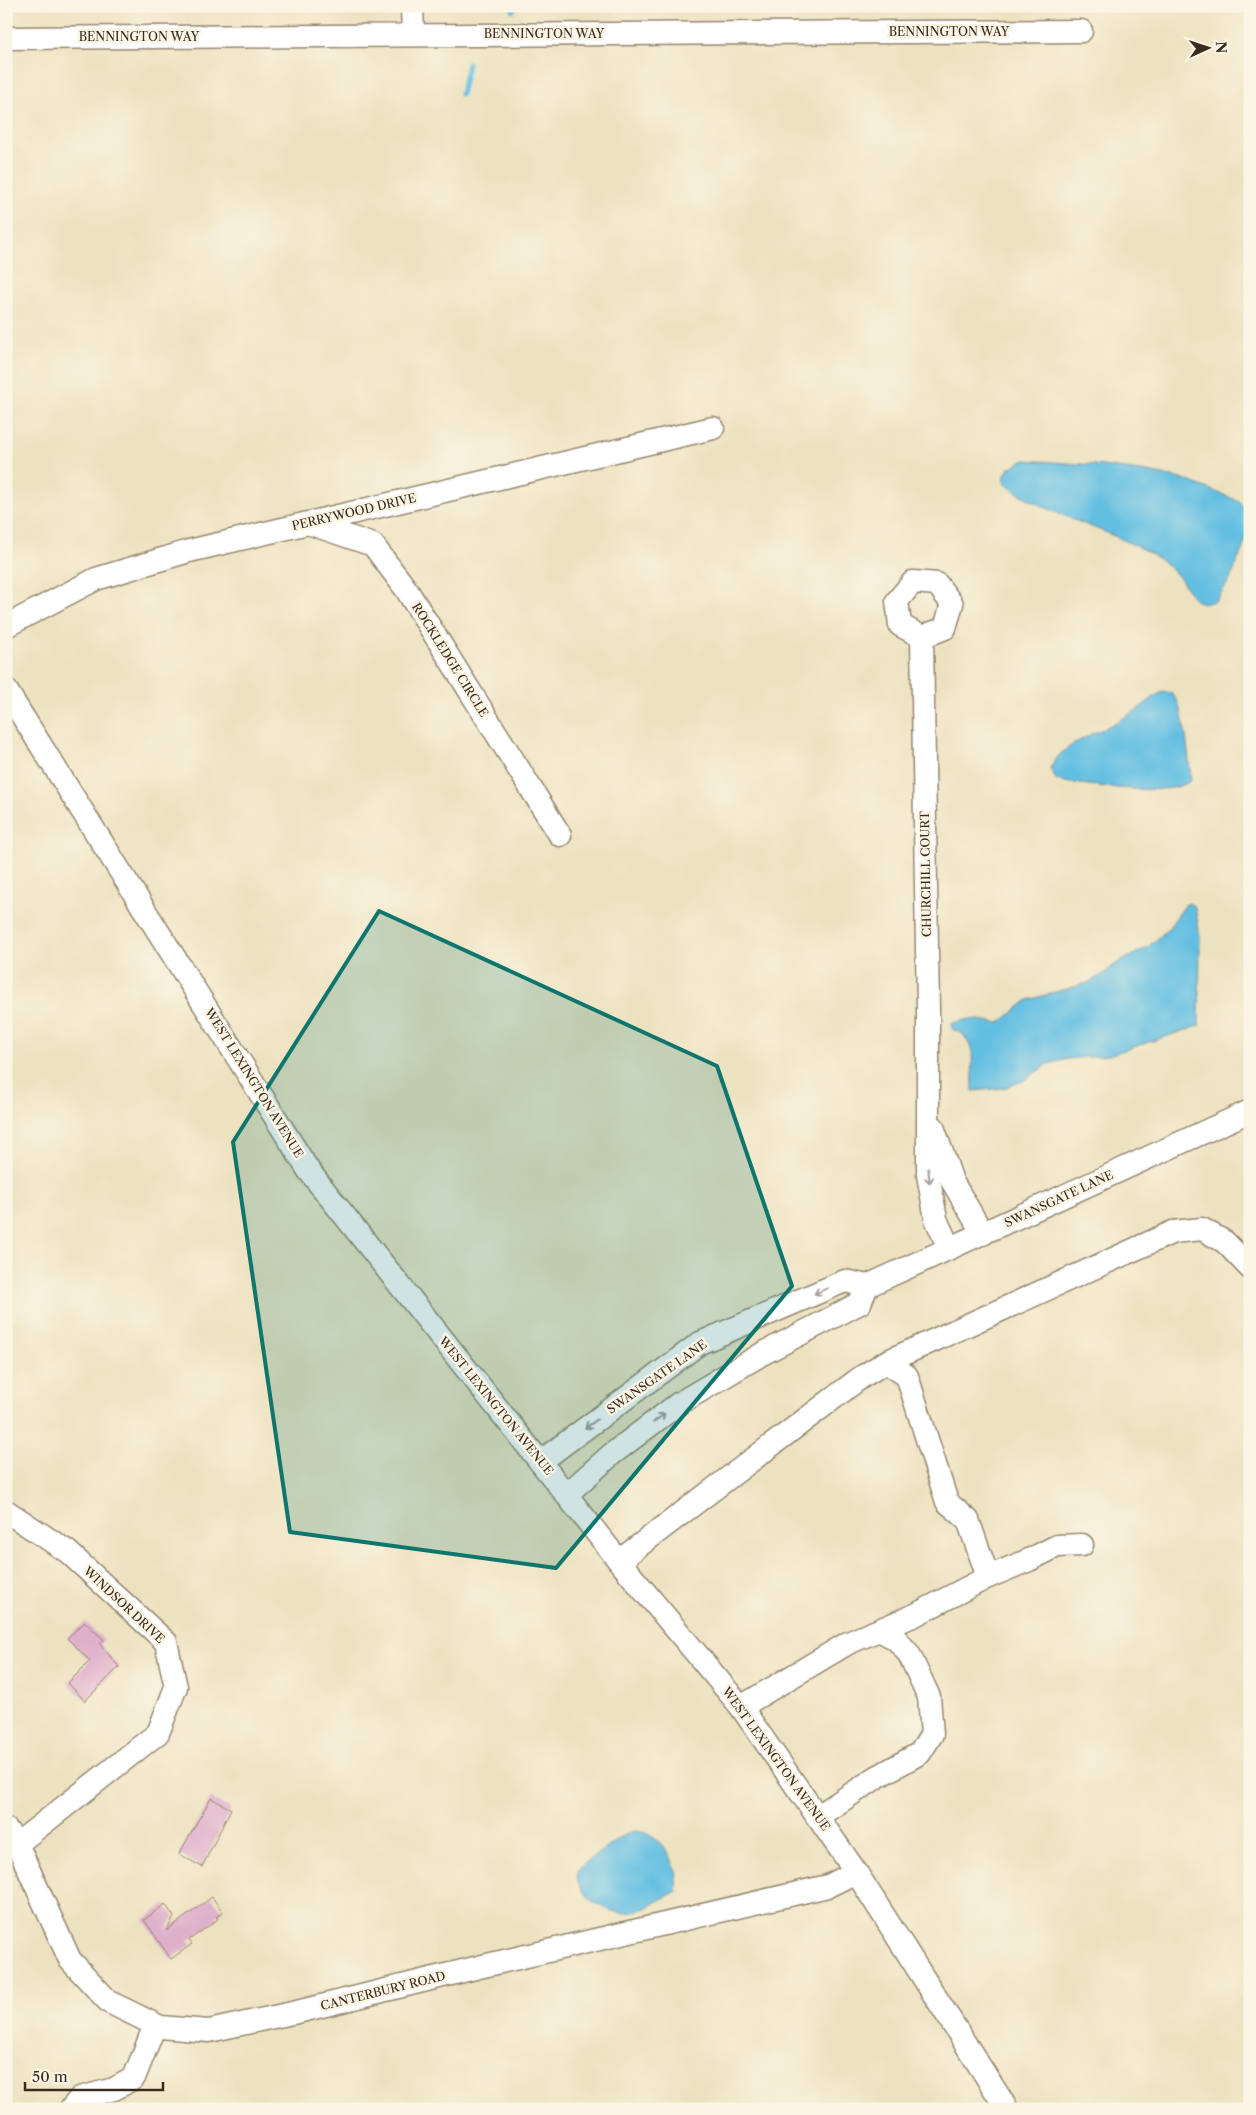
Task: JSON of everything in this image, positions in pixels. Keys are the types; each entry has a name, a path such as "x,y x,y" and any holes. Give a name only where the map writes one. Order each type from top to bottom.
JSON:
{"street":[{"path":"412,6 413,35"},
{"name":"BENNINGTON WAY","path":"6,38 1081,31"},
{"name":"PERRYWOOD DRIVE","path":"6,626 96,579 189,551 713,428"},
{"name":"ROCKLEDGE CIRCLE","path":"308,523 372,545 406,589 560,835"},
{"name":"CHURCHILL COURT","path":"922,637 928,972 928,1175 936,1219 949,1248"},
{"name":"WEST LEXINGTON AVENUE","path":"6,690 309,1171 619,1561 741,1707 856,1872 1007,2109"},
{"name":"CHURCHILL COURT","path":"928,1110 952,1181 983,1234"},
{"name":"SWANSGATE LANE","path":"540,1462 700,1343 845,1281 867,1286 1250,1111"},
{"path":"619,1561 860,1378 886,1362 1173,1232 1202,1229 1225,1242 1250,1268"},
{"path":"567,1494 612,1454 678,1404 762,1354 860,1303 867,1286"},
{"path":"886,1362 908,1376 947,1502 968,1520 988,1577"},
{"name":"WINDSOR DRIVE","path":"6,1511 68,1552 166,1642 176,1687 158,1733 11,1836"},
{"path":"741,1707 848,1643 915,1615 988,1577 1057,1546 1082,1545"},
{"path":"817,1817 877,1777 920,1753 932,1734 929,1697 908,1654 896,1639 879,1630"},
{"name":"CANTERBURY ROAD","path":"11,1836 70,1960 109,2002 160,2027 209,2031 297,2012 484,1966 828,1886 856,1872"},
{"path":"70,2109 80,2098 114,2089 134,2078 155,2025"}],"highlighted area":[{"path":"379,911 717,1066 792,1286 556,1568 290,1532 233,1142"}],"water":[{"path":"1025,460 1095,465 1148,472 1186,480 1239,501 1247,511 1248,528 1246,540 1230,580 1215,601 1207,603 1196,600 1175,573 1154,556 1115,536 1040,505 1005,484 1003,478 1009,468"},
{"path":"1163,691 1174,696 1181,712 1191,780 1181,786 1149,790 1062,782 1056,779 1050,768 1063,752 1080,740 1130,714"},
{"path":"1189,903 1195,907 1200,936 1199,1026 1109,1055 1068,1059 1048,1064 1023,1081 1004,1088 973,1091 972,1049 963,1034 952,1029 952,1023 970,1019 1000,1023 1028,1000 1087,983 1102,975 1116,964 1148,947 1167,930 1186,904"},
{"path":"634,1831 653,1837 661,1843 676,1871 677,1891 633,1912 609,1910 590,1899 583,1892 578,1875 581,1866 621,1837"}],"building":[{"path":"85,1622 104,1640 100,1644 119,1667 85,1701 68,1683 90,1661 67,1638"},
{"path":"211,1798 231,1809 202,1867 179,1854"},
{"path":"212,1897 223,1912 216,1917 218,1919 189,1940 192,1944 171,1959 144,1920 165,1904 174,1917 166,1931"}],"waterway":[{"path":"513,10 515,6"},
{"path":"461,94 468,64"}]}
